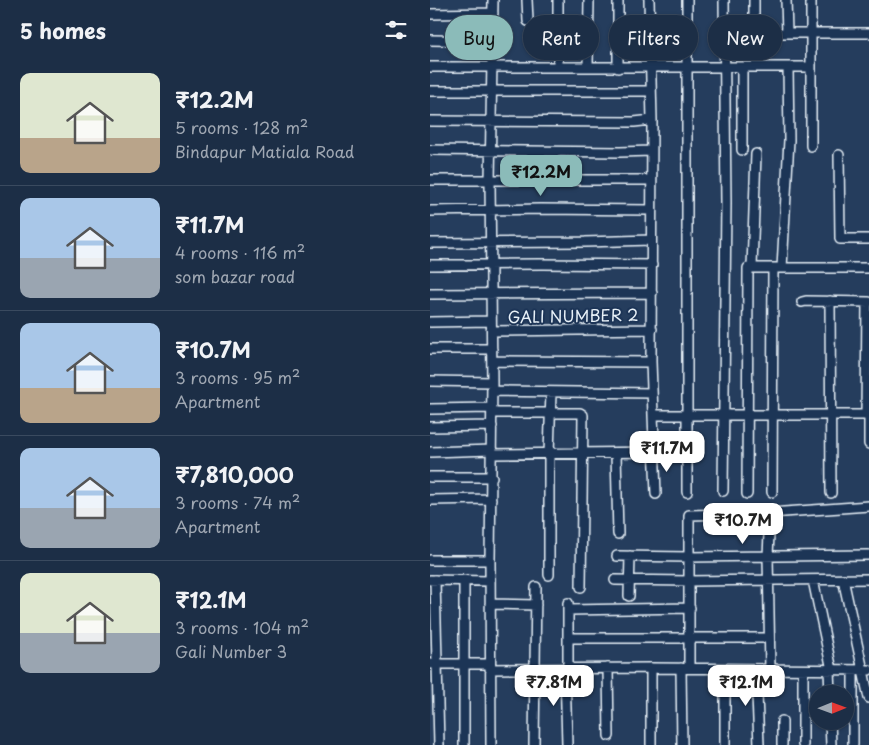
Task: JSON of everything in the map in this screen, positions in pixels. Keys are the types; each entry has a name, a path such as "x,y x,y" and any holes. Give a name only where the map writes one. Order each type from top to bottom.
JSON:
{"street":[{"path":"430,14 493,13 493,0"},
{"path":"527,0 528,15"},
{"path":"558,0 558,66"},
{"path":"588,67 589,0"},
{"path":"618,0 618,68"},
{"path":"649,0 652,120 651,362 656,494"},
{"path":"687,0 687,492"},
{"path":"724,0 724,15"},
{"path":"754,0 754,15"},
{"path":"786,0 787,33"},
{"path":"810,0 812,146"},
{"path":"782,33 869,33"},
{"path":"430,40 445,40"},
{"path":"491,745 490,560 492,349 494,331 491,321 490,242 492,60"},
{"path":"723,490 726,204 724,60"},
{"path":"430,67 811,67"},
{"path":"772,492 772,416 778,268 789,140 788,67"},
{"path":"742,68 742,150"},
{"path":"430,92 650,91"},
{"path":"430,121 634,122 652,120"},
{"path":"430,150 652,151"},
{"path":"752,267 756,154"},
{"path":"839,155 840,239 869,238"},
{"path":"430,180 651,180"},
{"path":"430,211 651,210"},
{"path":"430,242 651,240"},
{"path":"430,265 652,265"},
{"path":"747,494 748,269 752,267 869,268"},
{"path":"430,294 652,293"},
{"path":"830,301 831,492"},
{"path":"802,302 868,302 866,415 868,418 869,444"},
{"path":"430,322 491,321"},
{"name":"GALI NUMBER 2","path":"494,331 652,329"},
{"path":"430,349 492,349"},
{"path":"492,361 651,362"},
{"path":"430,381 551,392 652,393"},
{"path":"549,574 551,392"},
{"path":"430,409 582,414 581,587"},
{"path":"653,415 866,415"},
{"path":"430,427 492,426"},
{"path":"430,452 549,454 654,452"},
{"path":"616,453 618,534"},
{"path":"430,477 492,477"},
{"path":"430,500 491,499"},
{"path":"682,745 685,668 690,637 690,514 770,513 869,506"},
{"path":"770,513 768,556 770,669"},
{"path":"617,556 869,555"},
{"path":"630,556 630,596"},
{"path":"430,560 490,560"},
{"path":"843,579 869,698"},
{"path":"615,580 869,579"},
{"path":"439,745 434,664 433,580 490,581"},
{"path":"464,580 464,745"},
{"path":"813,580 831,670 830,685"},
{"path":"534,745 536,587"},
{"path":"490,604 536,605"},
{"path":"567,745 568,607 690,608"},
{"path":"568,638 769,638"},
{"path":"434,664 534,669 862,670"},
{"path":"608,668 609,736"},
{"path":"651,745 652,668"},
{"path":"725,745 726,669"},
{"path":"756,669 759,745"},
{"path":"803,670 803,745"},
{"path":"853,745 862,670"},
{"path":"782,721 782,745"},
{"path":"830,730 831,745"}]}
